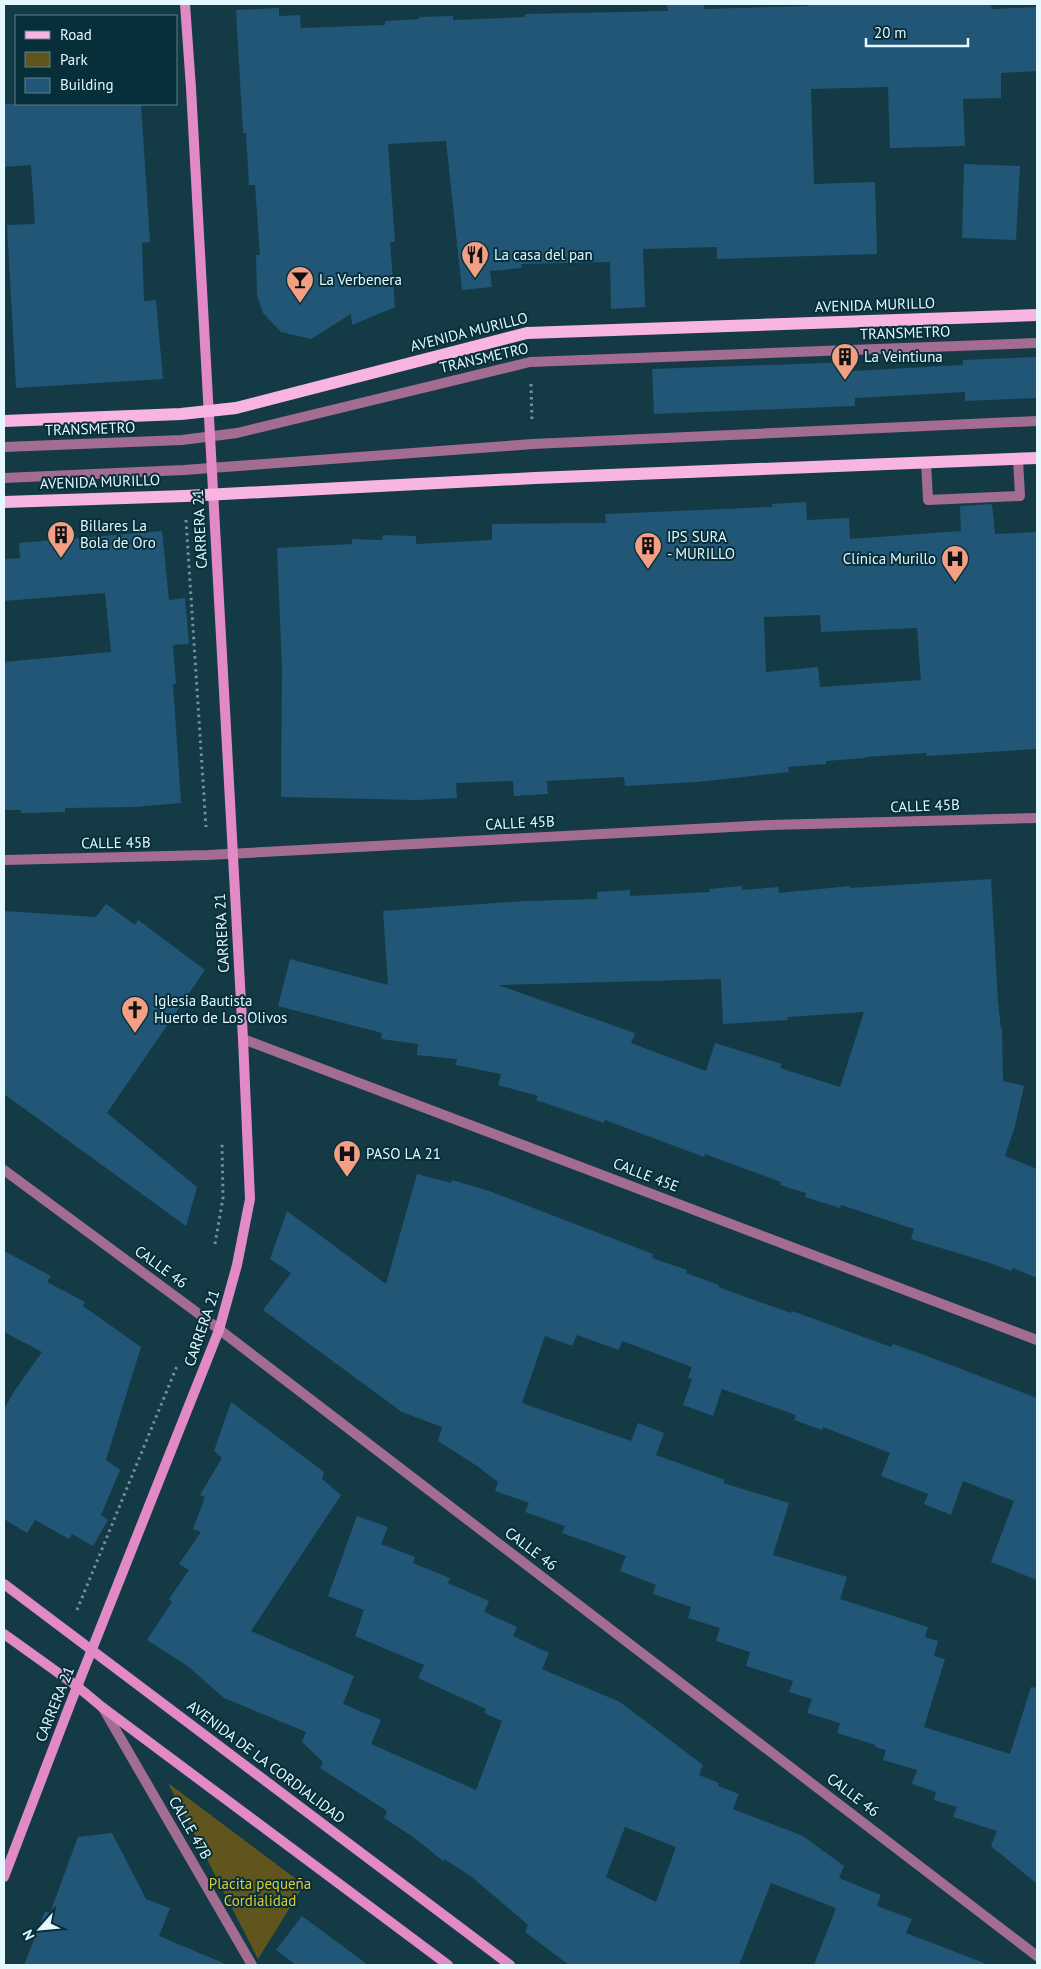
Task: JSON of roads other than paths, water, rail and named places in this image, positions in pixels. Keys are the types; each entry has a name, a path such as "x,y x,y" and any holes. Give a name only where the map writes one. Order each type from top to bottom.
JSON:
{"main road":[{"name":"CARRERA 21","path":"4,1877 92,1650 220,1330 237,1265 250,1199 192,88 185,4"},
{"name":"AVENIDA MURILLO","path":"4,421 236,408 527,333 1037,315"},
{"name":"AVENIDA MURILLO","path":"4,502 1037,458"},
{"name":"AVENIDA DE LA CORDIALIDAD","path":"4,1584 510,1965"},
{"path":"4,1634 78,1686 102,1707 448,1965"}],"street":[{"name":"TRANSMETRO","path":"4,447 182,440 237,433 530,362 1037,343"},
{"path":"4,478 212,468 533,444 1037,421"},
{"path":"926,462 928,500 1020,496 1018,459"},
{"name":"CALLE 45B","path":"4,860 208,855 770,825 1037,818"},
{"name":"CALLE 45E","path":"243,1039 1037,1340"},
{"name":"CALLE 46","path":"4,1170 220,1330 1037,1956"},
{"name":"CALLE 47B","path":"102,1707 252,1965"}],"place":[{"name":"La casa del pan","path":"475,279"},
{"name":"La Verbenera","path":"300,304"},
{"name":"La Veintiuna","path":"845,381"},
{"name":"Billares La Bola de Oro","path":"61,559"},
{"name":"IPS SURA - MURILLO","path":"648,570"},
{"name":"Clínica Murillo","path":"955,583"},
{"name":"Iglesia Bautista Huerto de Los Olivos","path":"135,1034"},
{"name":"PASO LA 21","path":"347,1178"}],"park label":[{"name":"Placita pequeña Cordialidad","path":"260,1892"}]}
